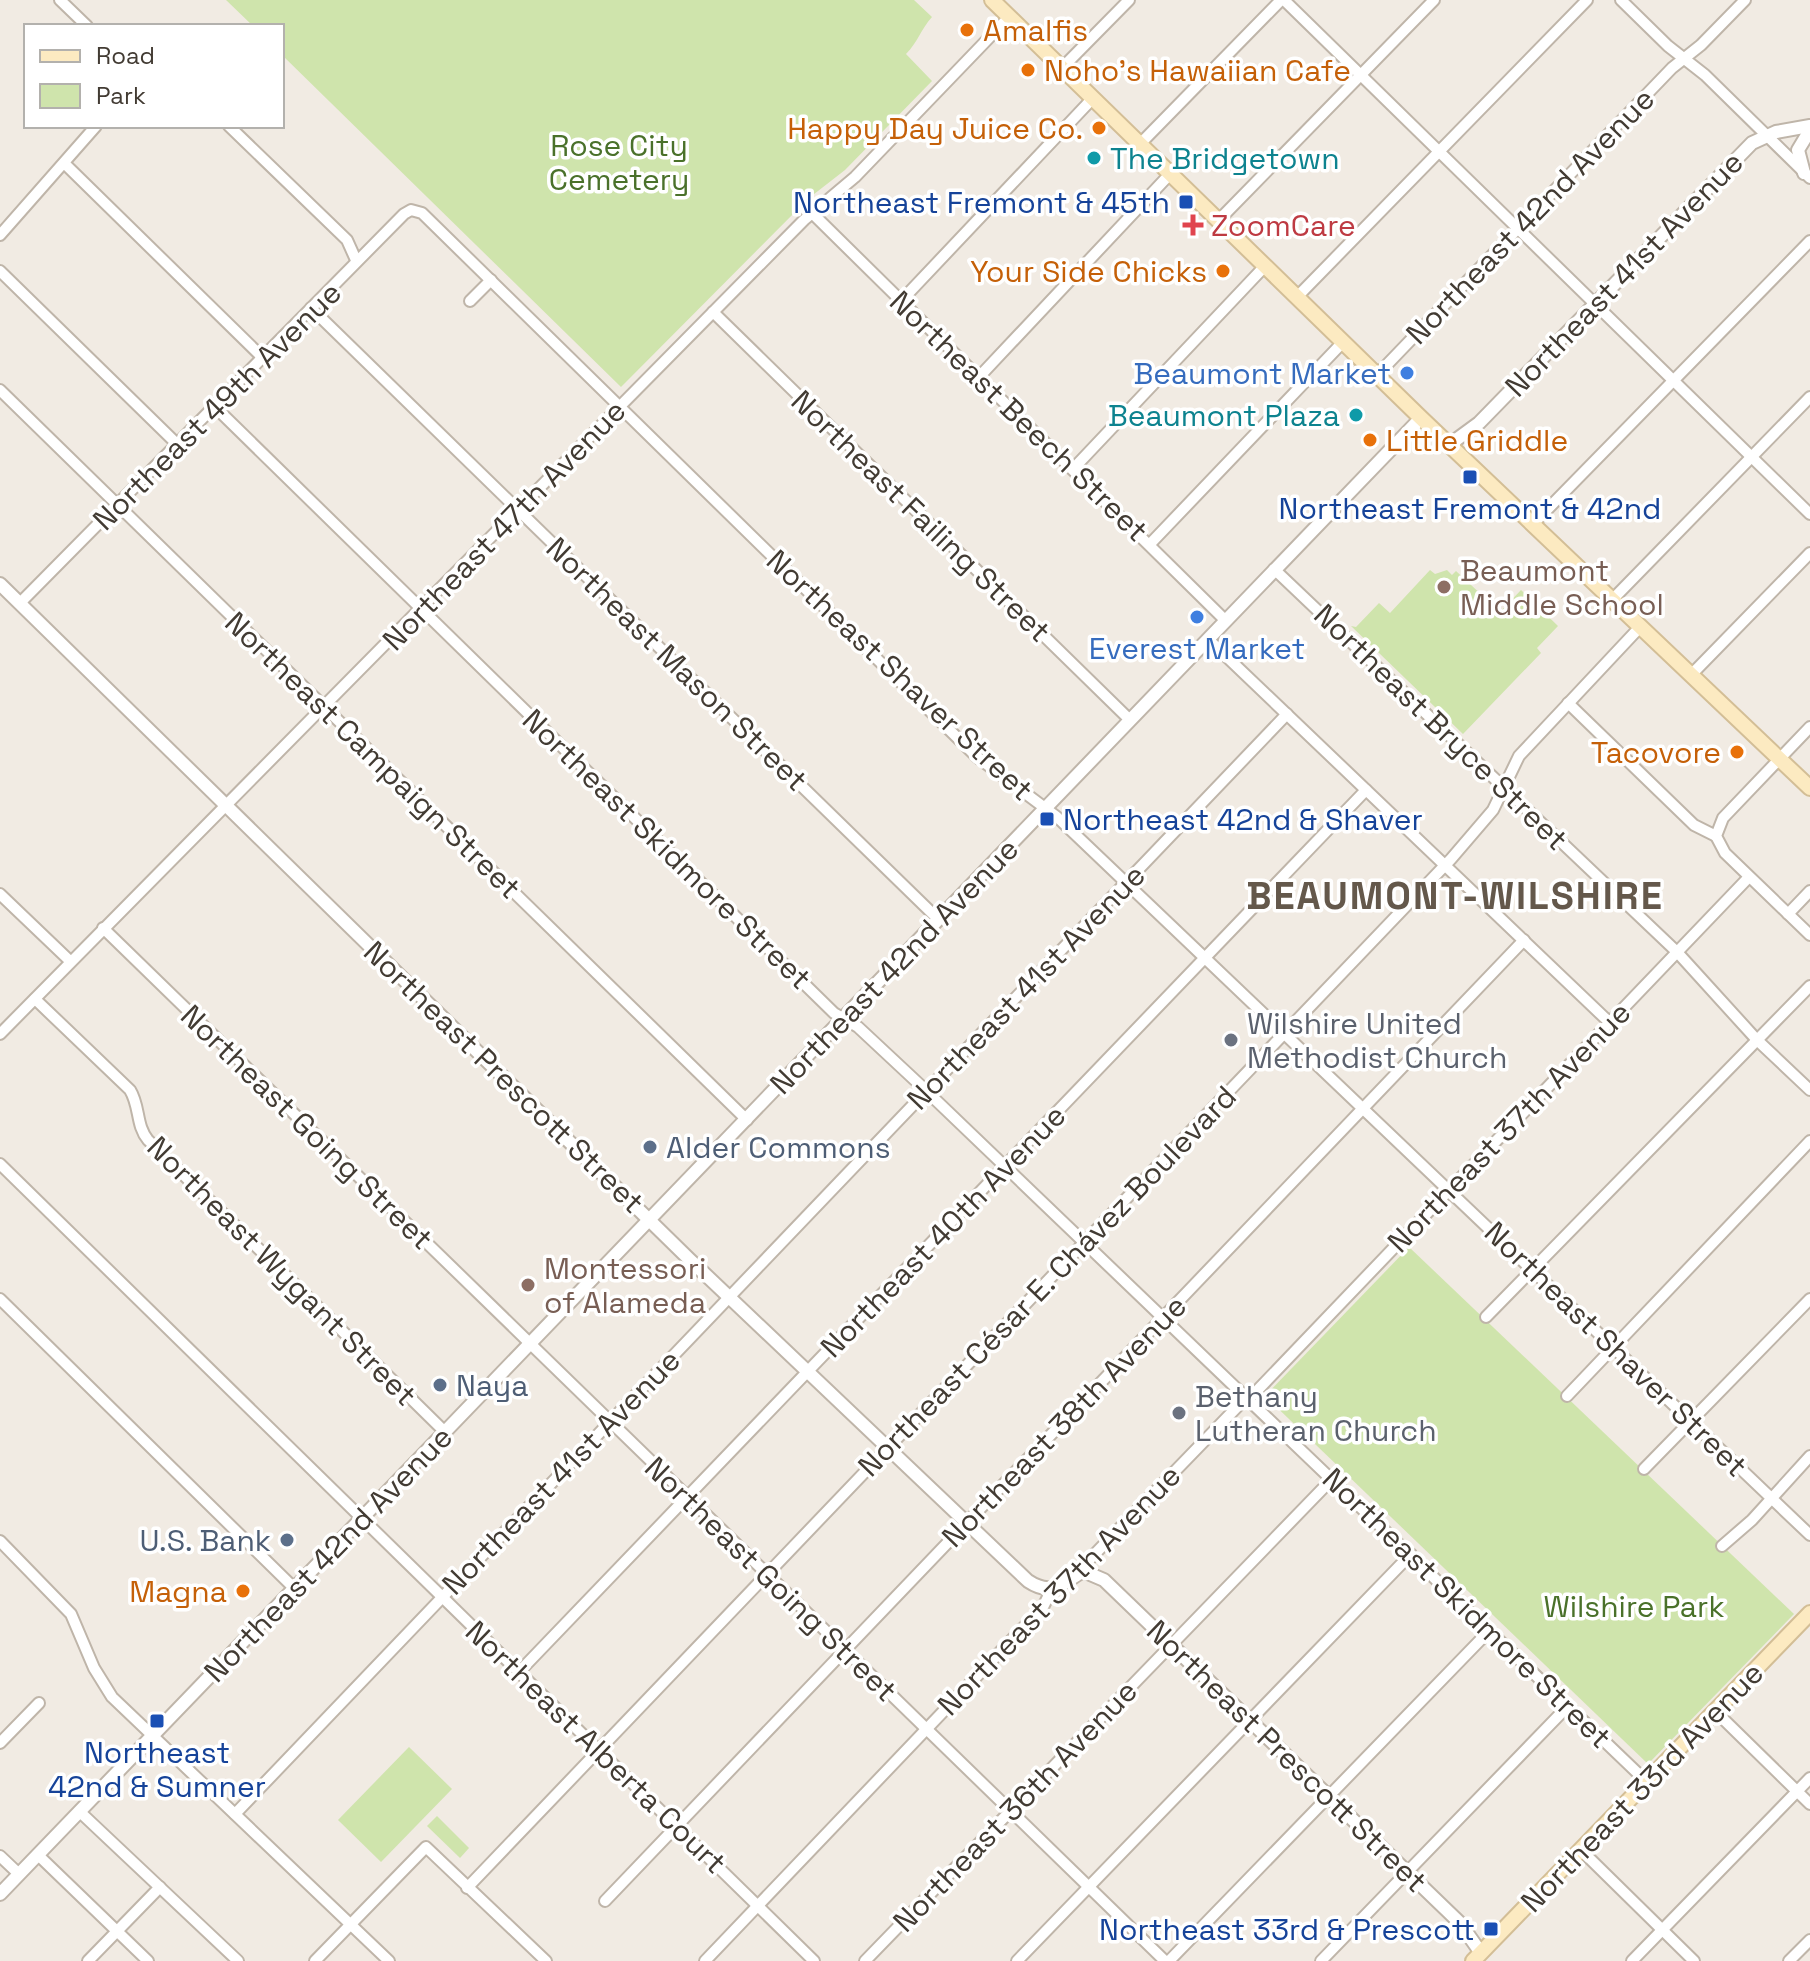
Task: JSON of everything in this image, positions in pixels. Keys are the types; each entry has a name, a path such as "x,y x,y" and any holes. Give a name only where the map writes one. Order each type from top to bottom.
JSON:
{"main road":[{"path":"992,0 1449,445 1810,788"},
{"name":"Northeast 33rd Avenue","path":"1477,1957 1810,1613"}],"street":[{"path":"60,0 85,24"},
{"path":"1062,68 1129,0"},
{"path":"1140,144 1283,0 1810,514"},
{"path":"1218,221 1434,0"},
{"path":"1297,297 1587,0"},
{"path":"1621,0 1807,176"},
{"name":"Northeast 42nd Avenue","path":"1377,375 1517,228 1745,0"},
{"name":"Northeast 47th Avenue","path":"0,1034 713,312 812,213 855,177 1009,17"},
{"path":"901,301 1093,98"},
{"path":"0,235 94,128"},
{"path":"231,128 347,240 356,260"},
{"path":"1807,176 1798,150 1810,128"},
{"name":"Northeast 41st Avenue","path":"1449,445 1479,423 1752,143 1766,135 1810,128"},
{"path":"65,164 262,357"},
{"path":"979,377 1170,174"},
{"name":"Northeast 49th Avenue","path":"20,603 311,308 345,278 356,260 411,210"},
{"name":"Northeast Shaver Street","path":"411,210 422,213 977,757 1044,810 1126,882 1810,1535"},
{"name":"Northeast Beech Street","path":"812,213 1225,620"},
{"path":"1533,524 1810,241"},
{"path":"1073,469 1265,266"},
{"path":"0,271 177,444"},
{"path":"470,301 491,280"},
{"name":"Northeast Mason Street","path":"311,308 939,920"},
{"name":"Northeast Failing Street","path":"713,312 1130,720"},
{"path":"1150,544 1343,342"},
{"name":"Northeast Campaign Street","path":"0,390 747,1120"},
{"path":"1612,600 1810,397"},
{"name":"Northeast Skidmore Street","path":"214,406 834,1013 858,1027 926,1091 1250,1398 1647,1782"},
{"name":"Northeast 42nd Avenue","path":"0,1894 1421,418"},
{"path":"1691,675 1810,553"},
{"name":"Northeast Bryce Street","path":"1274,569 1677,952 1757,1040 1810,1090"},
{"name":"Northeast Prescott Street","path":"0,584 729,1297 1028,1581 1042,1589 1052,1589"},
{"name":"Northeast César E. Chávez Boulevard","path":"467,1888 1486,821 1519,756 1640,627"},
{"path":"1208,639 1609,1022"},
{"path":"1568,703 1694,825 1716,836 1725,853 1810,935"},
{"name":"Northeast 41st Avenue","path":"235,1814 1287,714"},
{"path":"1716,836 1723,818 1810,727"},
{"name":"Northeast 40th Avenue","path":"519,1672 1366,790"},
{"name":"Northeast 37th Avenue","path":"705,1961 1043,1607 1052,1589 1083,1571 1089,1560 1240,1404 1250,1398 1749,877"},
{"path":"1788,914 1810,891"},
{"path":"0,894 70,961"},
{"name":"Northeast Going Street","path":"103,928 1167,1961"},
{"name":"Northeast 38th Avenue","path":"605,1901 1524,940"},
{"path":"1486,1317 1810,986"},
{"name":"Northeast Wygant Street","path":"35,999 130,1090 140,1127 148,1140 446,1433"},
{"path":"1567,1396 1810,1141"},
{"name":"Northeast Alberta Court","path":"0,1164 814,1961"},
{"path":"0,1299 295,1589"},
{"path":"1644,1469 1810,1299"},
{"path":"1722,1546 1746,1527 1770,1496 1810,1456"},
{"name":"Northeast 36th Avenue","path":"865,1961 1333,1478"},
{"path":"0,1541 66,1607 105,1687 389,1961"},
{"path":"1017,1961 1411,1554"},
{"name":"Northeast Prescott Street","path":"1083,1571 1104,1580 1408,1872 1460,1923 1477,1957"},
{"path":"1167,1961 1490,1630"},
{"path":"0,1743 39,1703"},
{"path":"1321,1961 1568,1706"},
{"path":"1715,1711 1810,1804"},
{"path":"1632,1961 1810,1778"},
{"path":"80,1812 238,1961"},
{"path":"315,1961 426,1847 546,1961"},
{"path":"1581,1850 1694,1961"},
{"path":"38,1855 148,1961"},
{"path":"0,1856 19,1874"},
{"path":"88,1961 160,1887"},
{"path":"1789,1961 1810,1940"}],"green space":[{"name":"Rose City Cemetery","path":"226,0 914,0 932,17 906,54 932,81 845,170 809,198 621,387 284,57 284,24 251,24"},
{"path":"1430,570 1435,574 1447,570 1452,575 1456,571 1500,612 1521,590 1558,626 1537,648 1541,653 1463,734 1351,626 1356,627 1379,603 1390,613"},
{"name":"Wilshire Park","path":"1409,1247 1794,1614 1648,1764 1265,1396"},
{"path":"409,1747 452,1789 381,1862 338,1820"},
{"path":"437,1816 469,1848 460,1858 427,1826"}],"place":[{"name":"Amalfis","path":"967,30"},
{"name":"Noho's Hawaiian Cafe","path":"1028,70"},
{"name":"Happy Day Juice Co.","path":"1099,128"},
{"name":"The Bridgetown","path":"1094,158"},
{"name":"Northeast Fremont & 45th","path":"1186,202"},
{"name":"ZoomCare","path":"1193,225"},
{"name":"Your Side Chicks","path":"1223,271"},
{"name":"Beaumont Market","path":"1407,373"},
{"name":"Beaumont Plaza","path":"1356,415"},
{"name":"Little Griddle","path":"1370,440"},
{"name":"Northeast Fremont & 42nd","path":"1470,477"},
{"name":"Beaumont Middle School","path":"1444,587"},
{"name":"Everest Market","path":"1197,617"},
{"name":"Tacovore","path":"1737,752"},
{"name":"Northeast 42nd & Shaver","path":"1047,819"},
{"name":"Wilshire United Methodist Church","path":"1231,1040"},
{"name":"Alder Commons","path":"650,1147"},
{"name":"Montessori of Alameda","path":"528,1285"},
{"name":"Naya","path":"440,1385"},
{"name":"Bethany Lutheran Church","path":"1179,1413"},
{"name":"U.S. Bank","path":"287,1540"},
{"name":"Magna","path":"243,1591"},
{"name":"Northeast 42nd & Sumner","path":"157,1721"},
{"name":"Northeast 33rd & Prescott","path":"1491,1929"}],"district":[{"name":"BEAUMONT-WILSHIRE","path":"1455,896"}]}
